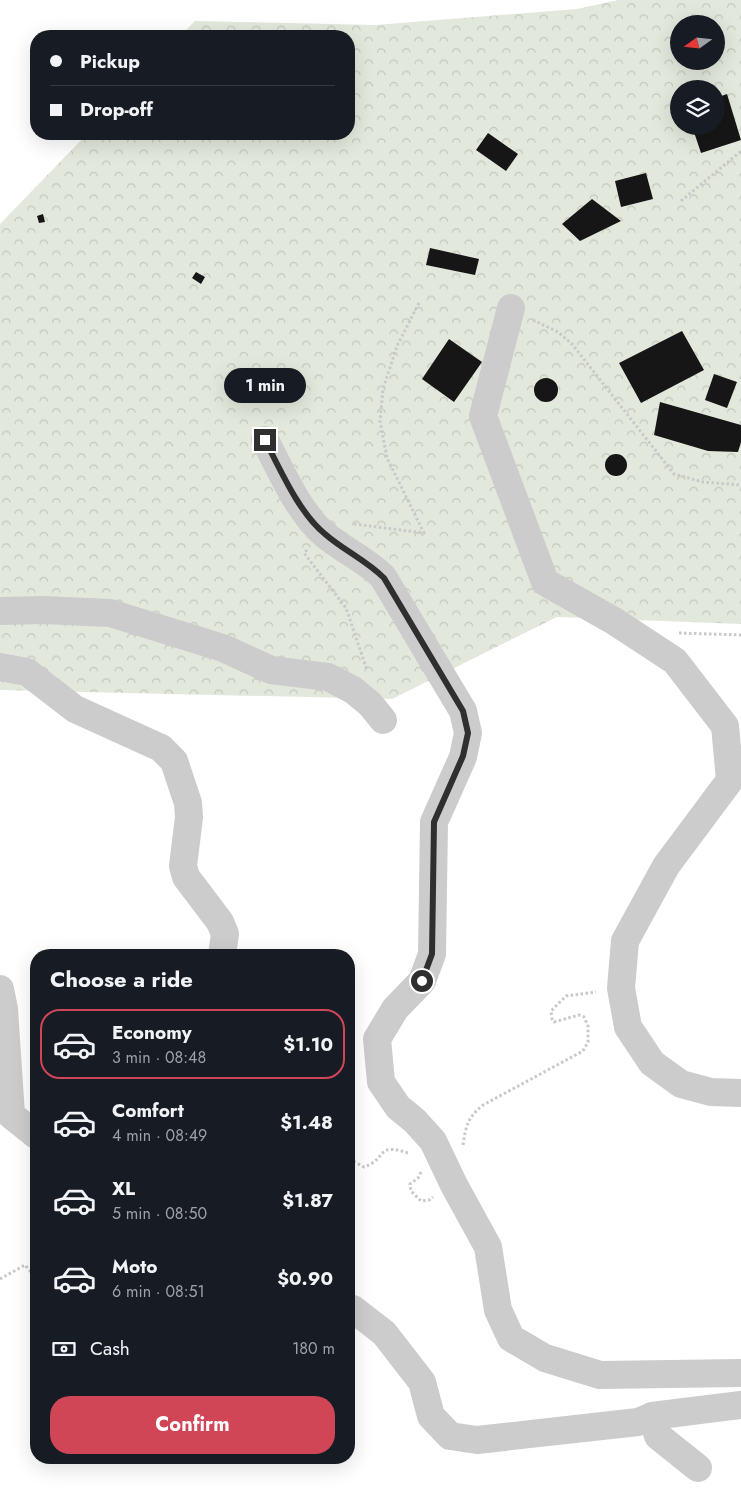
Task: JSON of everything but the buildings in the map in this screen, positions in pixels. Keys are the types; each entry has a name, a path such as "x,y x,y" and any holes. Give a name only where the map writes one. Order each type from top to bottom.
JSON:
{"street":[{"path":"511,308 483,416 545,582 614,621 675,660 725,726 730,780 666,866 625,941 621,988 628,1027 652,1063 681,1084 712,1092 741,1092"},
{"path":"265,440 285,480 300,504 324,534 372,566 384,578 463,711 468,733 463,756 434,822 432,954 422,981 396,1009 377,1039 382,1082 398,1107 433,1140 454,1185 488,1247 498,1310 511,1338 545,1358 600,1376 741,1373"},
{"path":"0,611 44,610 110,613 223,648 270,670 328,677 353,690 377,712"},
{"path":"0,667 27,672 75,709 161,748 174,761 188,803 189,817 183,866 186,877 220,922 225,934 223,949"},
{"path":"0,988 4,1009 11,1115 30,1130"},
{"path":"355,1311 384,1333 422,1382 431,1416 450,1436 477,1440 638,1422 652,1416 741,1405"},
{"path":"652,1416 658,1436 698,1468"}],"path":[{"path":"681,201 741,151"},
{"path":"377,712 375,693 346,608 304,553 324,534 346,523 424,533 387,458 380,421 383,389 396,346 420,301"},
{"path":"511,308 558,332 572,344 674,474 704,482 741,485"},
{"path":"676,633 741,635"},
{"path":"463,1147 466,1126 472,1114 483,1105 583,1051 588,1042 588,1026 584,1017 579,1015 554,1022 551,1012 556,1006 566,996 621,988"},
{"path":"355,1163 364,1167 372,1164 385,1150 393,1148 415,1156"},
{"path":"422,1164 418,1178 410,1184 411,1191 422,1201 429,1200 454,1185"},
{"path":"0,1279 25,1265 30,1271"}],"green space":[{"path":"618,0 741,0 741,624 557,617 392,699 0,690 0,224 81,140 355,140 355,30 186,30 195,21 375,25 577,9"}],"route":[{"path":"265,440 285,480 315,524 324,534 372,566 384,578 463,711 468,733 463,756 434,822 432,954 422,981"}]}
